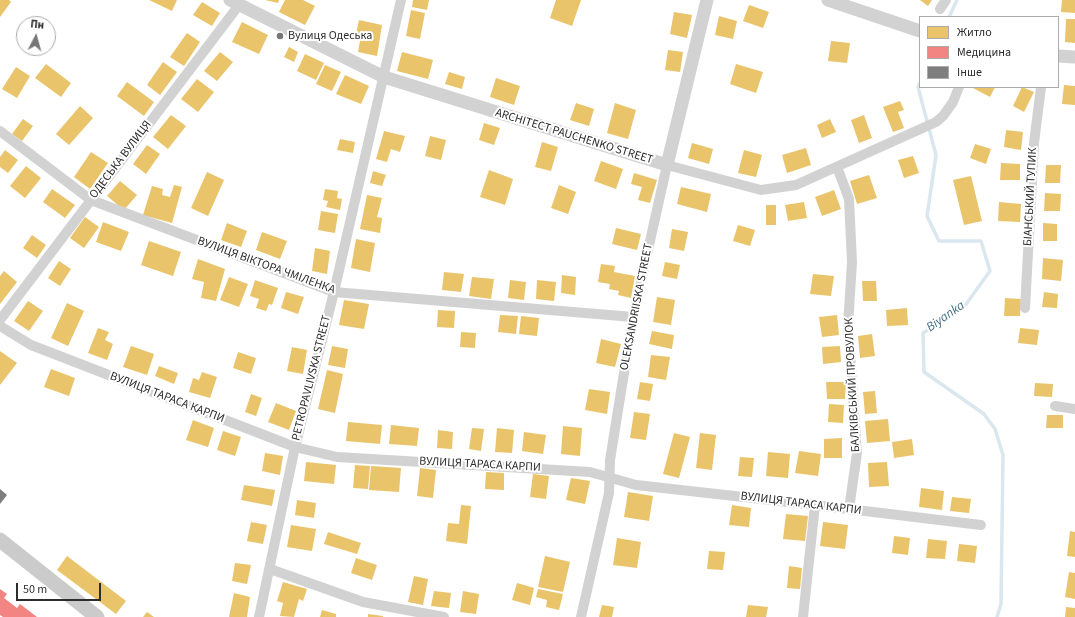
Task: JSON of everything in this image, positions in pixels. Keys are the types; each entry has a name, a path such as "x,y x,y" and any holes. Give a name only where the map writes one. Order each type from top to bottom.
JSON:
{"main road":[{"path":"0,540 97,617"}],"street":[{"name":"PETROPAVLIVSKA STREET","path":"259,617 295,447 334,292 401,0"},
{"name":"OLEKSANDRIISKA STREET","path":"581,617 609,493 610,460 633,317 667,166 708,0"},
{"path":"828,0 919,31"},
{"name":"ARCHITECT PAUCHENKO STREET","path":"236,2 384,77 667,166 761,190 796,185 924,126 936,122 944,116 953,102 959,88"},
{"name":"ОДЕСЬКА ВУЛИЦЯ","path":"0,320 91,200 236,2"},
{"path":"1059,56 1075,57"},
{"name":"БІАНСЬКИЙ ТУПИК","path":"1025,308 1034,143 1041,88"},
{"name":"ВУЛИЦЯ ВІКТОРА ЧМІЛЕНКА","path":"0,131 91,200 334,292 633,317"},
{"name":"БАЛКІВСЬКИЙ ПРОВУЛОК","path":"837,167 849,199 852,262 848,326 857,453 848,509"},
{"name":"ВУЛИЦЯ ТАРАСА КАРПИ","path":"0,326 31,345 295,447 337,457 590,472 636,485 982,525"},
{"path":"1055,406 1075,409"},
{"path":"803,617 815,505"},
{"path":"270,569 363,602 444,617"}],"building: Житло":[{"path":"0,0 9,0 11,2 0,17"},
{"path":"149,0 177,0 172,11"},
{"path":"265,0 279,0 278,3"},
{"path":"285,0 303,0 315,6 305,25 279,12"},
{"path":"413,0 429,0 427,10 412,7"},
{"path":"556,0 581,0 572,26 550,18"},
{"path":"920,0 932,0 928,6"},
{"path":"1062,0 1075,0 1075,13 1061,12"},
{"path":"202,2 220,13 212,26 193,15"},
{"path":"749,5 769,12 763,28 743,21"},
{"path":"411,10 425,13 420,39 406,36"},
{"path":"674,12 692,15 687,38 670,34"},
{"path":"719,16 737,21 733,39 715,35"},
{"path":"1066,19 1075,19 1075,43 1065,42"},
{"path":"359,20 382,25 377,56 358,52 361,35 356,34"},
{"path":"242,22 268,35 259,54 232,42"},
{"path":"187,33 200,42 184,66 170,57"},
{"path":"831,41 850,43 847,63 828,61"},
{"path":"289,47 298,52 294,62 284,57"},
{"path":"668,50 683,52 680,72 665,70"},
{"path":"220,52 233,62 217,81 204,71"},
{"path":"402,52 433,60 428,79 397,71"},
{"path":"305,54 324,63 316,80 297,71"},
{"path":"163,62 177,72 160,95 147,85"},
{"path":"46,64 71,83 61,97 35,78"},
{"path":"736,64 763,72 756,93 730,84"},
{"path":"325,65 341,72 332,91 316,84"},
{"path":"16,67 30,76 17,98 2,89"},
{"path":"449,72 465,77 462,89 445,84"},
{"path":"345,75 369,86 361,104 336,94"},
{"path":"496,78 520,86 514,105 490,97"},
{"path":"197,79 214,92 198,112 181,99"},
{"path":"127,82 154,102 144,116 117,96"},
{"path":"1064,85 1075,86 1075,105 1062,104"},
{"path":"973,88 994,88 990,97"},
{"path":"1022,88 1034,92 1024,112 1013,106"},
{"path":"900,101 904,110 898,112 904,128 893,132 883,107"},
{"path":"576,103 594,109 589,126 570,120"},
{"path":"615,103 636,110 628,139 607,133"},
{"path":"80,106 93,118 69,145 56,134"},
{"path":"171,115 186,126 168,149 153,137"},
{"path":"864,115 872,138 859,143 851,120"},
{"path":"23,119 33,126 22,141 12,134"},
{"path":"830,119 836,132 822,138 817,125"},
{"path":"484,123 500,128 494,145 479,140"},
{"path":"1006,130 1023,132 1021,150 1004,147"},
{"path":"384,131 405,136 400,152 391,149 387,162 376,159"},
{"path":"430,136 446,140 441,160 425,156"},
{"path":"340,139 355,142 353,153 337,150"},
{"path":"542,142 558,147 551,171 535,167"},
{"path":"692,143 713,149 709,164 688,158"},
{"path":"975,144 991,149 986,164 970,158"},
{"path":"147,145 160,154 146,174 133,164"},
{"path":"806,148 811,165 787,173 782,155"},
{"path":"5,150 18,160 8,173 0,167 0,157"},
{"path":"744,150 762,155 756,177 738,173"},
{"path":"91,152 108,163 90,189 74,177"},
{"path":"913,156 919,173 904,178 898,160"},
{"path":"601,161 623,169 616,189 594,181"},
{"path":"1001,163 1020,164 1020,180 1000,180"},
{"path":"1046,165 1061,165 1060,183 1045,183"},
{"path":"26,166 41,178 25,198 10,186"},
{"path":"489,170 513,179 505,205 480,197"},
{"path":"373,171 386,175 382,186 370,183"},
{"path":"207,172 224,180 208,216 191,208"},
{"path":"634,173 657,180 650,203 638,200 642,187 631,184"},
{"path":"869,175 877,198 857,204 850,181"},
{"path":"971,176 982,221 964,225 953,180"},
{"path":"120,181 137,195 124,210 107,196"},
{"path":"174,185 182,187 172,223 143,215 152,186 163,189 162,195 170,197"},
{"path":"559,185 576,192 568,214 551,208"},
{"path":"681,187 711,194 707,212 677,204"},
{"path":"52,189 75,205 65,218 43,202"},
{"path":"325,189 338,191 337,198 342,199 340,210 326,207 328,201 323,200"},
{"path":"834,190 841,209 822,216 815,197"},
{"path":"1045,193 1061,194 1060,211 1044,211"},
{"path":"367,195 382,198 377,217 382,218 380,233 360,229"},
{"path":"804,202 807,218 788,221 785,205"},
{"path":"999,202 1021,204 1020,222 998,221"},
{"path":"766,205 776,205 776,225 766,225"},
{"path":"321,211 338,214 335,233 318,230"},
{"path":"85,217 99,227 84,248 70,238"},
{"path":"103,222 129,232 121,251 96,242"},
{"path":"227,223 247,231 241,247 221,240"},
{"path":"1043,223 1057,224 1057,241 1043,241"},
{"path":"738,225 755,230 750,246 733,241"},
{"path":"616,228 641,234 637,250 612,244"},
{"path":"672,229 688,232 684,251 669,248"},
{"path":"262,232 287,241 280,259 256,250"},
{"path":"32,235 46,245 37,258 23,248"},
{"path":"356,239 375,243 370,272 351,268"},
{"path":"149,241 181,252 173,276 141,265"},
{"path":"315,248 330,251 327,274 312,271"},
{"path":"1043,258 1063,260 1061,281 1042,279"},
{"path":"198,259 225,269 216,301 201,298 204,282 192,279"},
{"path":"59,261 71,269 60,286 48,278"},
{"path":"665,262 680,265 677,279 662,276"},
{"path":"601,264 615,266 614,272 635,276 631,298 618,295 619,291 609,289 610,284 598,282"},
{"path":"4,271 17,282 0,304 0,276"},
{"path":"444,272 464,274 461,292 442,290"},
{"path":"813,274 834,276 831,296 810,294"},
{"path":"562,275 576,277 575,295 561,293"},
{"path":"229,277 248,284 239,307 220,300"},
{"path":"472,277 494,279 491,299 469,296"},
{"path":"255,280 278,288 272,305 269,304 266,311 256,308 259,299 250,296"},
{"path":"510,280 526,282 524,300 508,298"},
{"path":"537,280 556,282 554,301 536,299"},
{"path":"862,281 876,281 877,301 863,301"},
{"path":"286,292 304,297 298,314 281,308"},
{"path":"1044,292 1058,294 1057,308 1042,307"},
{"path":"657,297 675,300 671,325 653,322"},
{"path":"1005,298 1021,299 1020,316 1004,316"},
{"path":"344,300 369,304 364,329 339,325"},
{"path":"28,301 43,311 29,331 14,321"},
{"path":"67,303 84,311 68,346 51,338"},
{"path":"907,308 908,325 887,326 886,310"},
{"path":"438,310 455,311 454,328 437,327"},
{"path":"500,315 518,316 516,334 498,332"},
{"path":"837,315 839,335 822,337 819,317"},
{"path":"521,316 539,318 537,336 519,334"},
{"path":"98,328 109,332 105,340 113,344 107,360 88,353"},
{"path":"1020,328 1039,330 1037,345 1018,343"},
{"path":"652,331 674,335 672,349 649,344"},
{"path":"461,332 476,333 475,348 460,347"},
{"path":"872,334 875,356 860,358 858,336"},
{"path":"601,339 621,344 615,367 596,363"},
{"path":"131,346 154,354 147,375 123,367"},
{"path":"332,346 348,349 345,368 328,365"},
{"path":"840,346 841,362 823,364 822,347"},
{"path":"292,347 307,350 303,374 287,371"},
{"path":"0,351 17,363 0,385"},
{"path":"238,352 256,358 251,374 233,368"},
{"path":"651,355 670,357 666,380 648,377"},
{"path":"159,366 178,373 174,384 155,376"},
{"path":"51,369 75,378 69,396 44,387"},
{"path":"327,370 343,374 335,413 318,409"},
{"path":"202,372 217,377 210,398 189,392 193,378 199,380"},
{"path":"640,382 653,384 650,401 637,399"},
{"path":"826,382 846,382 845,399 827,399"},
{"path":"1035,383 1053,384 1052,397 1034,396"},
{"path":"589,389 610,392 607,414 585,410"},
{"path":"875,391 877,413 865,414 863,392"},
{"path":"251,394 262,398 256,416 245,412"},
{"path":"276,403 296,411 289,430 268,422"},
{"path":"829,404 844,405 843,423 828,422"},
{"path":"634,412 650,414 646,440 630,438"},
{"path":"1047,415 1063,415 1063,428 1046,428"},
{"path":"888,419 890,441 867,443 865,421"},
{"path":"193,420 214,428 208,447 186,440"},
{"path":"348,422 382,425 380,444 346,441"},
{"path":"391,425 419,428 417,446 389,444"},
{"path":"563,426 582,428 580,456 561,454"},
{"path":"472,428 484,429 481,451 469,449"},
{"path":"497,428 514,430 512,453 495,452"},
{"path":"438,430 453,432 452,449 437,448"},
{"path":"223,431 241,437 235,456 217,450"},
{"path":"524,432 546,435 543,454 522,451"},
{"path":"674,433 690,437 679,478 663,474"},
{"path":"700,433 716,435 712,470 696,468"},
{"path":"842,438 842,458 824,458 824,439"},
{"path":"912,439 914,455 894,458 892,442"},
{"path":"799,451 821,454 818,476 795,473"},
{"path":"768,452 790,454 788,478 766,476"},
{"path":"265,453 283,456 280,475 262,471"},
{"path":"740,457 754,458 752,477 738,476"},
{"path":"306,462 336,465 334,484 304,481"},
{"path":"887,462 889,486 869,487 868,463"},
{"path":"355,465 370,466 368,489 353,488"},
{"path":"371,466 401,468 399,492 369,490"},
{"path":"420,468 436,470 433,498 417,496"},
{"path":"486,472 504,473 504,490 485,489"},
{"path":"533,474 549,476 546,499 530,497"},
{"path":"571,478 590,481 585,504 566,500"},
{"path":"244,485 275,490 272,506 241,500"},
{"path":"921,488 944,491 942,510 919,507"},
{"path":"628,492 653,496 649,521 624,517"},
{"path":"952,497 971,499 969,513 950,511"},
{"path":"297,500 316,503 314,518 295,515"},
{"path":"461,505 471,506 467,544 446,541 448,523 459,524"},
{"path":"732,505 751,508 749,527 729,525"},
{"path":"786,514 808,516 805,541 783,539"},
{"path":"251,522 267,525 263,544 247,541"},
{"path":"823,522 848,525 845,549 820,546"},
{"path":"291,525 316,529 312,551 287,547"},
{"path":"1070,531 1075,532 1075,557 1067,556"},
{"path":"328,532 361,543 357,554 324,544"},
{"path":"894,536 910,538 908,555 892,553"},
{"path":"617,538 641,542 637,568 613,565"},
{"path":"928,539 947,541 945,559 926,558"},
{"path":"959,544 977,546 975,563 957,561"},
{"path":"709,551 725,552 723,570 707,569"},
{"path":"67,556 126,601 116,614 57,570"},
{"path":"545,556 570,562 563,592 538,587"},
{"path":"356,558 377,565 372,580 351,573"},
{"path":"235,563 251,565 247,584 232,581"},
{"path":"789,566 802,568 800,589 787,588"},
{"path":"1069,572 1075,573 1075,599 1065,597"},
{"path":"414,576 428,579 423,605 408,602"},
{"path":"283,582 307,589 303,601 299,599 294,617 280,616 283,603 277,601"},
{"path":"517,583 534,588 530,605 512,600"},
{"path":"538,589 563,594 559,610 546,607 547,600 536,597"},
{"path":"434,591 451,593 449,608 431,606"},
{"path":"463,591 479,594 476,614 460,612"},
{"path":"234,593 250,597 247,617 229,617"},
{"path":"602,605 614,607 612,617 599,617"},
{"path":"748,605 768,607 766,617 746,617"},
{"path":"1066,607 1075,608 1075,617 1065,617"},
{"path":"322,610 336,614 336,617 320,617"},
{"path":"147,612 154,617 143,617"},
{"path":"368,614 383,616 383,617 368,617"}],"building: Медицина":[{"path":"0,589 7,594 4,598 17,608 20,604 37,617 3,617 0,615"}],"building: Інше":[{"path":"0,489 7,495 0,504"}],"waterway":[{"name":"Biyanka","path":"949,16 957,0"},
{"name":"Biyanka","path":"919,85 918,87 936,155 927,216 939,241 981,241 990,271 964,307 923,333 924,372 984,414 995,429 1003,455 1001,604 997,617"}],"place":[{"name":"Вулиця Одеська","path":"280,36"}]}
